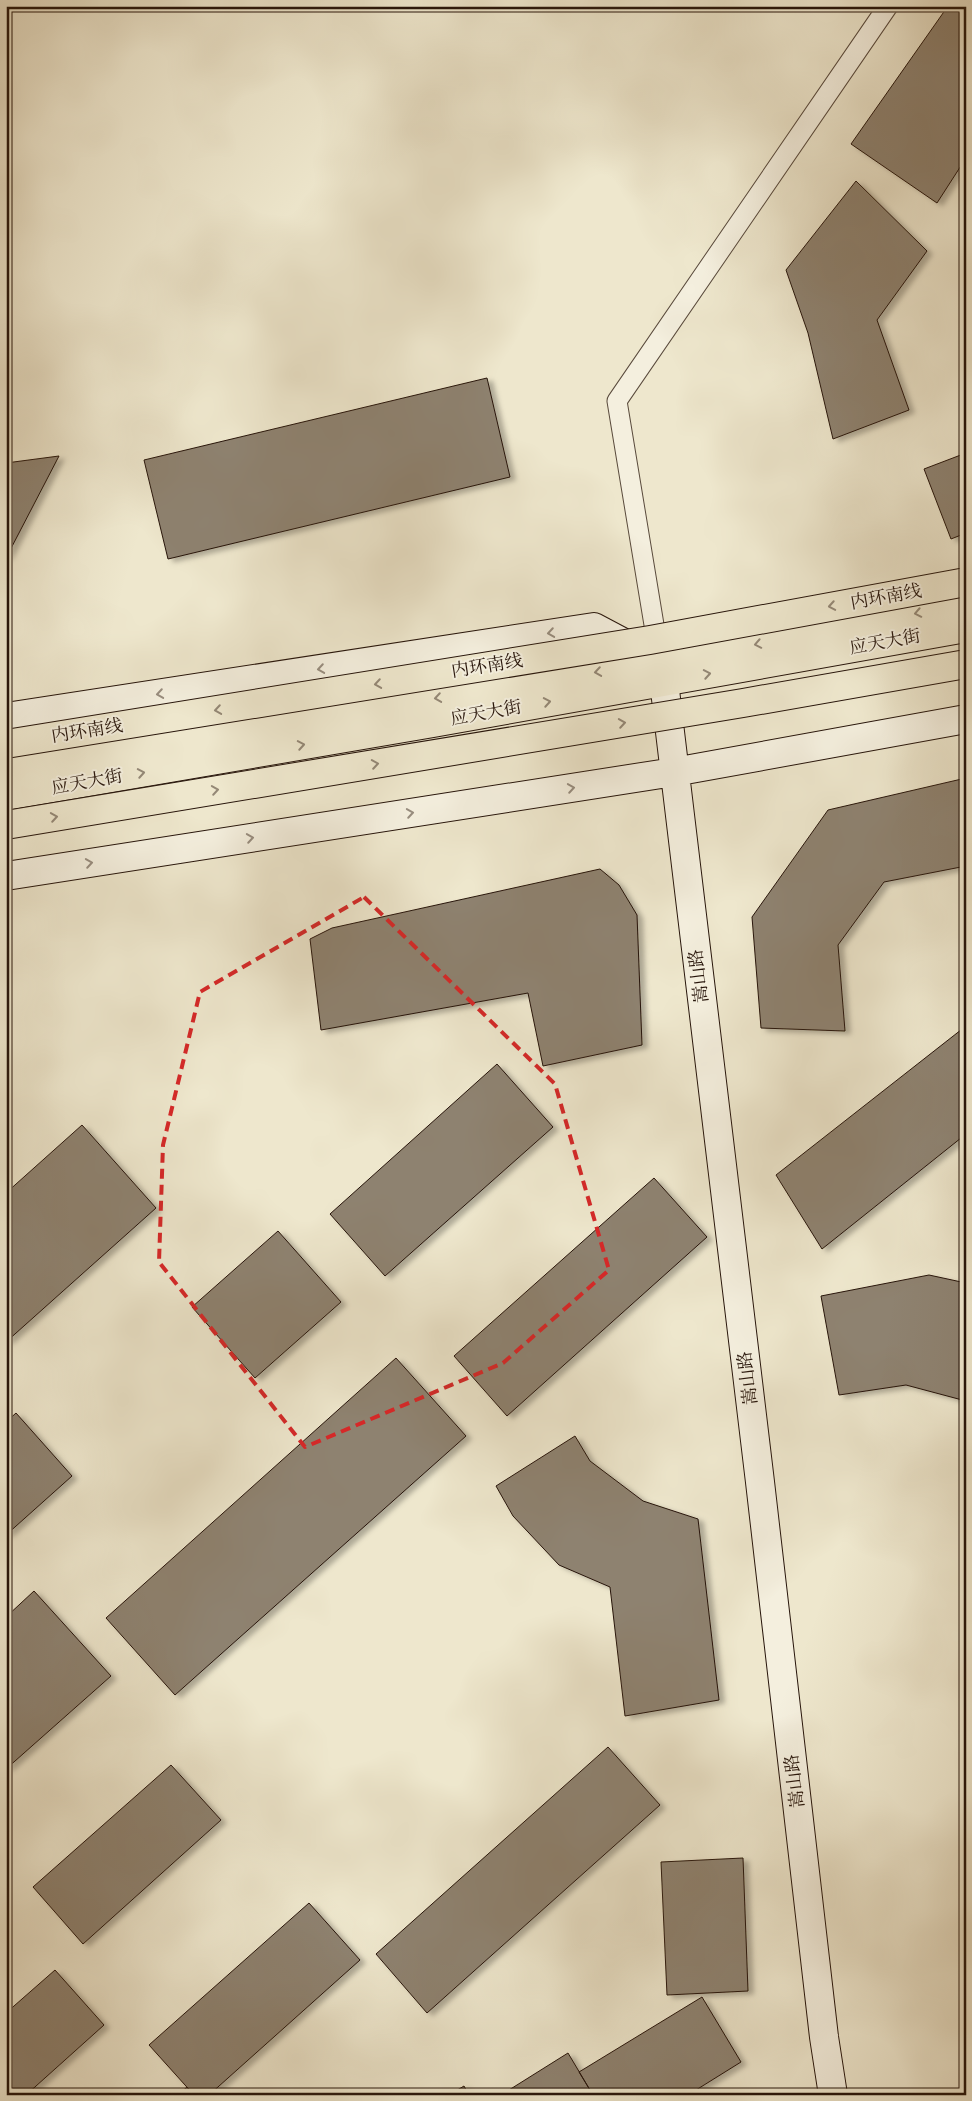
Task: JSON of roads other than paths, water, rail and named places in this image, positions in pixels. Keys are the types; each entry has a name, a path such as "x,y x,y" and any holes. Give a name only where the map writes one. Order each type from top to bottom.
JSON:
{"main road":[{"name":"内环南线","path":"6,744 650,640 966,582"},
{"name":"应天大街","path":"6,796 662,672 966,604"},
{"name":"应天大街","path":"6,768 966,628"},
{"path":"6,825 743,703 966,664"}],"street":[{"path":"6,717 594,627 662,672"},
{"name":"嵩山路","path":"662,672 760,1482 824,2036 833,2095"},
{"path":"6,876 674,772 966,719"}],"lane":[{"path":"662,672 617,401 888,6"}]}
